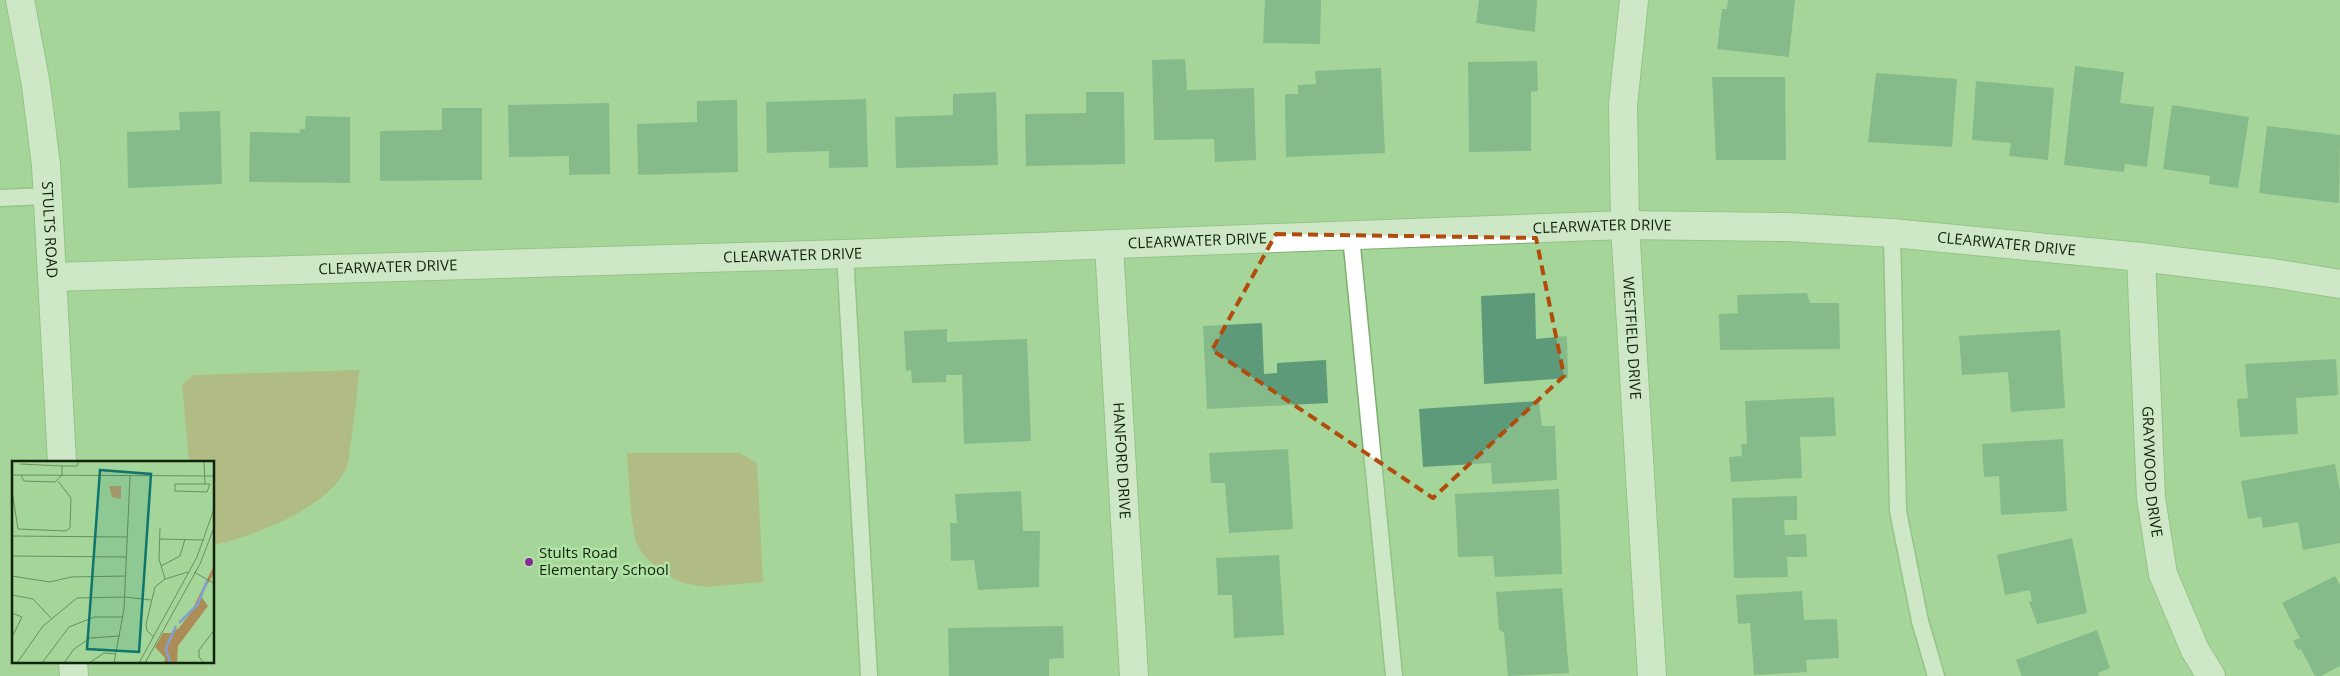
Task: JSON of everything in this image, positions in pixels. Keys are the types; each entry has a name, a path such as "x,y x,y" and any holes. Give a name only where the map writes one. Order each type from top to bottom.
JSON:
{"street":[{"name":"STULTS ROAD","path":"20,0 37,94 46,166 62,461"},
{"name":"WESTFIELD DRIVE","path":"1634,0 1623,105 1625,225 1652,676"},
{"name":"CLEARWATER DRIVE","path":"52,277 845,254 1625,225 1788,227 1892,233 2141,257 2272,273 2340,284"},
{"name":"HANFORD DRIVE","path":"1109,245 1134,676"},
{"name":"GRAYWOOD DRIVE","path":"2141,257 2151,498 2163,574 2195,650 2211,676"}],"lane":[{"path":"0,198 47,196"},
{"path":"1892,233 1898,511 1920,621 1936,676"},
{"path":"1350,236 1394,676"},
{"path":"845,254 869,676"}],"highlighted area":[{"path":"1276,234 1536,238 1564,376 1433,498 1212,350"}],"shaded area":[{"path":"359,370 349,459 339,480 326,494 290,517 249,535 215,545 215,461 189,461 182,384 194,375"},
{"path":"627,453 740,453 757,463 763,582 705,587 683,583 659,571 643,554 636,543 631,514"}],"building":[{"path":"1265,0 1321,0 1320,44 1263,43"},
{"path":"1479,0 1537,0 1535,32 1476,23"},
{"path":"1728,0 1795,0 1789,57 1717,49 1722,9 1727,9"},
{"path":"1185,59 1187,90 1254,88 1256,160 1215,162 1214,139 1154,140 1152,60"},
{"path":"1537,61 1538,91 1531,92 1531,151 1469,152 1468,62"},
{"path":"2075,66 2124,72 2120,103 2154,107 2147,167 2125,164 2124,172 2064,165"},
{"path":"1381,68 1385,153 1286,157 1285,94 1298,94 1298,85 1316,84 1315,71"},
{"path":"1876,73 1957,79 1952,147 1868,142"},
{"path":"1712,77 1785,77 1786,160 1716,160"},
{"path":"1976,81 2054,88 2048,160 2009,156 2011,143 1972,140"},
{"path":"996,92 998,165 896,168 895,117 953,115 953,94"},
{"path":"1086,92 1124,92 1125,164 1026,166 1025,114 1086,113"},
{"path":"866,99 868,167 829,168 829,151 767,153 766,102"},
{"path":"737,100 738,172 638,175 637,124 697,122 697,101"},
{"path":"609,103 610,174 569,175 569,156 509,157 508,105"},
{"path":"2172,105 2249,117 2238,188 2209,184 2210,176 2163,169"},
{"path":"442,108 482,108 482,180 380,181 380,131 442,130"},
{"path":"220,111 222,184 128,188 127,132 180,130 179,112"},
{"path":"306,116 350,117 350,183 249,182 250,132 300,133 300,129 305,129"},
{"path":"2267,126 2340,135 2339,203 2259,193"},
{"path":"1535,293 1536,339 1567,336 1568,378 1484,384 1481,296"},
{"path":"1807,293 1810,303 1839,303 1840,349 1720,350 1719,314 1738,313 1737,295"},
{"path":"1262,323 1264,374 1277,373 1277,363 1326,360 1328,403 1207,409 1203,326"},
{"path":"947,329 947,342 1027,339 1031,441 964,444 962,375 946,375 946,382 912,383 911,370 906,371 904,331"},
{"path":"2060,330 2065,408 2011,412 2008,372 1962,375 1959,336"},
{"path":"2336,359 2338,395 2296,398 2298,434 2240,437 2237,399 2248,398 2245,364"},
{"path":"1834,397 1836,436 1800,437 1802,478 1731,482 1729,457 1742,456 1741,444 1747,444 1745,401"},
{"path":"1539,401 1542,426 1555,426 1557,480 1492,484 1491,463 1423,467 1419,409"},
{"path":"2063,439 2067,511 2001,515 1999,476 1984,477 1982,444"},
{"path":"1288,449 1293,529 1229,533 1225,483 1211,483 1209,453"},
{"path":"2335,464 2340,491 2340,543 2303,550 2298,522 2263,528 2261,517 2248,519 2241,481"},
{"path":"1559,489 1562,574 1495,577 1493,556 1458,557 1455,494"},
{"path":"1021,491 1023,531 1040,531 1039,587 978,590 974,560 951,561 950,523 957,523 955,494"},
{"path":"1797,496 1797,520 1784,520 1785,535 1806,534 1807,557 1787,557 1788,577 1734,578 1732,498"},
{"path":"2072,538 2087,613 2037,624 2029,602 2032,601 2030,590 2005,595 1997,555"},
{"path":"1279,555 1284,635 1234,638 1232,595 1218,595 1216,558"},
{"path":"2335,576 2340,585 2340,666 2321,676 2315,676 2301,649 2298,650 2293,641 2300,638 2282,603"},
{"path":"1562,588 1569,673 1508,676 1504,633 1499,629 1496,592"},
{"path":"1802,591 1804,620 1837,619 1839,658 1806,660 1807,672 1754,675 1750,623 1738,624 1736,595"},
{"path":"1063,626 1064,658 1049,659 1049,676 949,676 948,628"},
{"path":"2097,630 2110,668 2098,673 2099,676 2022,676 2016,660"}],"place":[{"name":"Stults Road Elementary School","path":"529,562"}]}
